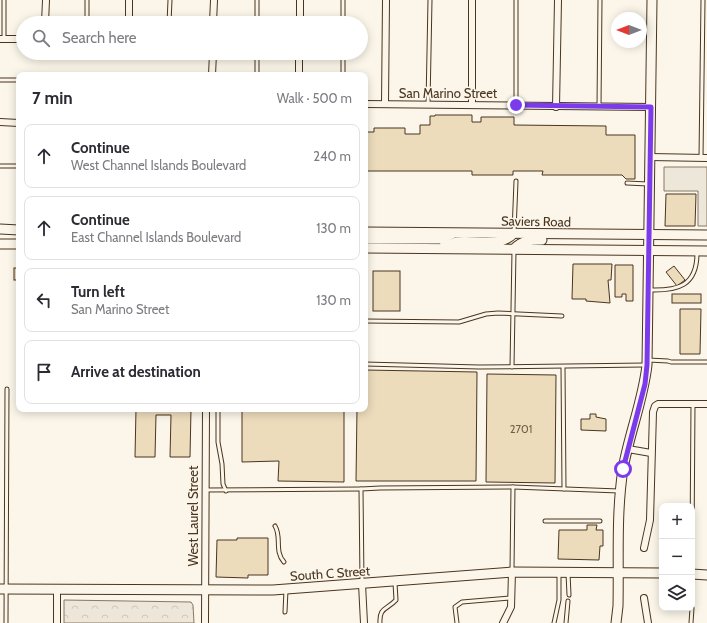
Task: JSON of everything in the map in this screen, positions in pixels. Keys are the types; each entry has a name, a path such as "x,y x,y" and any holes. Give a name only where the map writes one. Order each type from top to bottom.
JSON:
{"main road":[{"path":"616,623 620,491 628,449 645,384 648,363 652,0"},
{"path":"0,230 16,230"},
{"name":"Saviers Road","path":"368,232 707,235"},
{"path":"368,239 441,239 455,233"},
{"path":"436,248 455,242 497,242 510,238 514,234"},
{"path":"514,249 520,243 530,240 556,240 571,235"},
{"path":"0,244 16,244"},
{"path":"368,248 707,251"},
{"name":"South C Street","path":"3,589 204,591 286,589 512,572 659,573"},
{"path":"695,574 707,575"}],"street":[{"path":"45,16 46,0"},
{"path":"129,0 129,16"},
{"path":"213,16 214,0"},
{"path":"300,0 300,16"},
{"path":"385,104 386,0"},
{"path":"472,0 472,104"},
{"path":"556,107 558,0"},
{"path":"2,39 16,39"},
{"path":"212,72 213,60"},
{"path":"299,72 300,60"},
{"name":"San Marino Street","path":"368,104 651,107"},
{"path":"0,122 16,122"},
{"path":"650,157 704,158"},
{"path":"644,548 650,520 651,454 653,412 655,406 658,404 707,404"},
{"name":"West Laurel Street","path":"205,623 206,412"},
{"path":"628,449 651,454"},
{"path":"504,623 513,598 512,572"},
{"path":"362,584 364,623"},
{"path":"57,589 57,623"},
{"path":"644,598 648,623"}],"lane":[{"path":"2,39 4,0"},
{"path":"87,0 87,16"},
{"path":"169,16 170,0"},
{"path":"257,0 257,16"},
{"path":"343,0 343,16"},
{"path":"428,104 430,0"},
{"path":"516,0 516,105"},
{"path":"599,107 600,0"},
{"path":"703,0 704,158"},
{"path":"257,60 257,72"},
{"path":"343,60 343,72"},
{"path":"0,80 16,80"},
{"path":"0,166 16,166"},
{"path":"514,234 516,181"},
{"path":"627,183 650,184"},
{"path":"512,367 514,249"},
{"path":"648,290 677,288 685,285 694,274 697,264 697,251"},
{"path":"368,321 458,322 486,314 512,313 562,316"},
{"path":"368,364 512,367 707,362"},
{"path":"563,366 564,489"},
{"path":"6,623 3,589 7,389"},
{"path":"692,539 693,404"},
{"path":"218,412 218,442 222,464 223,484 226,491"},
{"path":"205,490 361,489 389,487 513,487 620,491"},
{"path":"512,572 513,487"},
{"path":"361,489 362,584"},
{"path":"545,521 600,521"},
{"path":"275,526 278,532 278,552 284,562"},
{"path":"564,572 569,595"},
{"path":"554,623 564,572"},
{"path":"380,623 382,610 396,600 395,581"},
{"path":"285,612 286,589"},
{"path":"457,623 455,607 462,602 513,598"},
{"path":"566,623 568,601"},
{"path":"691,623 692,611"}],"green space":[{"path":"64,600 191,602 193,605 194,623 64,623"}],"shaded area":[{"path":"664,167 707,167 707,226 698,226 698,191 664,191"}],"building":[{"path":"472,115 472,122 481,122 481,117 514,117 514,125 606,126 606,135 635,135 635,179 626,179 622,175 542,175 543,171 513,171 513,175 472,175 472,171 368,171 368,132 374,132 374,128 405,128 405,134 420,134 420,125 430,125 430,116"},
{"path":"666,194 696,194 695,226 665,226"},
{"path":"573,264 612,264 611,280 608,280 610,303 586,301 586,299 572,299"},
{"path":"615,265 633,265 633,301 626,301 626,294 622,294 622,297 615,297"},
{"path":"674,266 685,280 677,286 666,272"},
{"path":"14,268 16,268 16,280 14,280"},
{"path":"373,271 400,271 400,311 373,311"},
{"path":"672,294 701,294 701,303 672,303"},
{"path":"680,309 701,309 700,354 680,354"},
{"path":"368,370 477,372 476,481 356,481 357,412 368,412"},
{"path":"487,374 556,375 555,483 486,482"},
{"path":"136,412 191,412 190,457 170,457 171,415 156,415 155,457 135,457"},
{"path":"242,412 344,412 344,482 278,481 279,461 242,462"},
{"path":"590,414 596,414 596,417 606,419 606,431 581,430 581,419 590,419"},
{"path":"587,525 597,525 596,530 603,530 603,546 600,546 599,560 558,559 559,530 587,530"},
{"path":"237,538 268,538 268,575 248,575 248,578 216,577 217,540 237,540"}],"route":[{"path":"516,105 556,107 651,107 647,365 645,384 623,469"}]}
